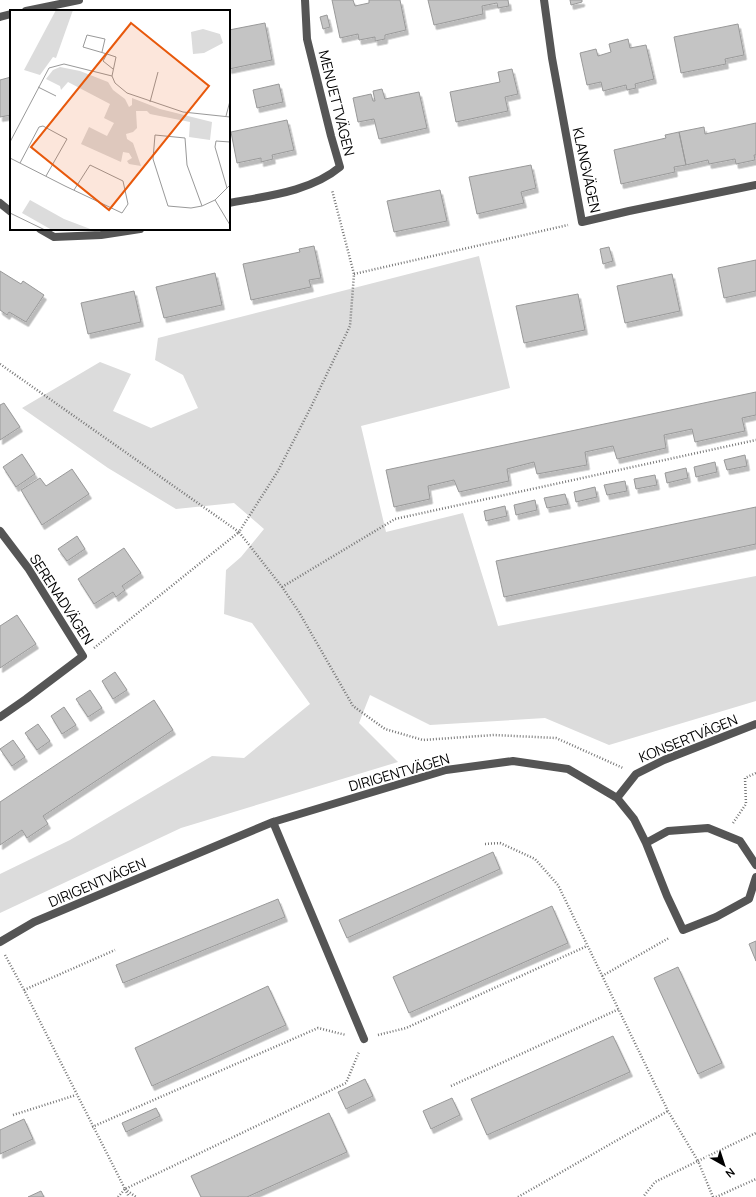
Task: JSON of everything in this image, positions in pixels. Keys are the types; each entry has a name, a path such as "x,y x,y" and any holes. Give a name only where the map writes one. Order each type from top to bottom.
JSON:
{"street":[{"path":"31,10 79,0"},
{"name":"MENUETTVÄGEN","path":"305,0 307,39 330,136 340,167 328,176"},
{"name":"KLANGVÄGEN","path":"544,0 552,58 582,222 629,210 756,185"},
{"path":"0,17 10,14"},
{"path":"230,203 291,190 328,176"},
{"path":"0,203 10,211"},
{"path":"42,230 54,237 102,235 134,230"},
{"name":"SERENADVÄGEN","path":"0,531 28,568 83,656 0,717"},
{"name":"KONSERTVÄGEN","path":"617,798 636,774 664,760 756,724"},
{"name":"DIRIGENTVÄGEN","path":"0,942 34,922 273,822 446,770 513,760 568,769 617,798 634,819 646,843 667,896 683,930"},
{"path":"273,822 364,1039"},
{"path":"646,843 668,831 708,828 740,841 756,865"},
{"path":"683,930 716,917 749,899 756,877"}],"path":[{"path":"83,656 239,532 278,471 311,407 350,326 354,274 328,176"},
{"path":"354,274 582,222"},
{"path":"0,364 239,532 282,587 299,612 353,706 385,729 423,740 494,735 556,738 636,774"},
{"path":"282,587 395,520 756,440"},
{"path":"725,834 746,804 744,778 756,773"},
{"path":"485,844 500,843 535,859 558,886 668,1111 698,1161 713,1197"},
{"path":"602,976 683,930"},
{"path":"92,1126 318,1028 364,1039 406,1028 587,946"},
{"path":"24,990 115,950"},
{"path":"3,953 24,990 129,1197"},
{"path":"451,1086 619,1009"},
{"path":"118,1197 125,1189 346,1082 364,1039"},
{"path":"13,1115 76,1095"},
{"path":"518,1197 668,1111"},
{"path":"643,1197 655,1182 756,1134"},
{"path":"716,1197 756,1179"},
{"path":"125,1189 136,1197"}],"shaded area":[{"path":"479,256 510,388 361,426 386,532 463,513 498,626 756,576 756,701 609,745 545,718 430,725 370,695 359,723 398,762 181,828 0,913 0,874 70,840 212,756 244,758 310,704 252,623 224,614 226,570 241,557 264,529 234,503 176,509 108,468 22,408 100,362 131,374 113,411 151,428 198,408 183,375 155,360 158,338"}],"building":[{"path":"332,0 353,0 355,6 369,3 369,0 400,0 406,30 385,35 385,39 375,41 375,37 359,40 358,34 340,38"},
{"path":"428,0 508,0 509,6 498,8 497,3 482,6 483,14 434,25"},
{"path":"570,0 582,0 582,2 571,5"},
{"path":"327,15 330,27 323,29 320,17"},
{"path":"265,23 272,60 230,69 230,30"},
{"path":"738,24 744,55 725,59 726,64 681,73 674,37"},
{"path":"628,39 630,48 646,45 654,79 635,84 636,88 627,90 626,85 603,91 601,82 587,85 580,53 596,49 598,56 611,52 609,44"},
{"path":"512,69 518,94 505,97 508,111 456,122 450,92 500,82 498,72"},
{"path":"10,77 10,115 0,117 0,80"},
{"path":"279,84 283,102 257,108 253,90"},
{"path":"382,89 385,99 419,92 427,128 379,139 374,119 358,122 353,98 371,94 373,101 375,101 373,91"},
{"path":"287,120 294,150 272,155 273,159 261,162 261,158 237,163 231,132"},
{"path":"756,123 755,160 736,164 735,159 709,164 708,160 686,165 679,132 704,127 705,134"},
{"path":"679,132 686,165 674,167 675,172 621,184 614,150 666,138 665,135"},
{"path":"531,165 536,188 521,192 524,203 477,214 469,177"},
{"path":"440,190 447,221 394,232 387,201"},
{"path":"314,246 321,278 309,280 311,287 251,300 243,264 300,252 299,249"},
{"path":"609,247 613,261 603,264 600,249"},
{"path":"756,260 756,291 724,298 718,268"},
{"path":"0,271 21,284 23,281 44,295 26,322 9,312 7,315 0,310"},
{"path":"215,273 222,305 164,318 156,287"},
{"path":"672,274 680,311 625,323 617,286"},
{"path":"134,291 141,322 88,334 81,303"},
{"path":"578,294 585,330 524,343 516,306"},
{"path":"756,392 756,415 742,418 745,431 695,442 692,429 664,435 666,448 617,459 613,446 585,452 587,465 537,474 534,462 507,469 509,481 459,492 454,480 428,486 430,499 394,507 386,470"},
{"path":"4,403 20,427 0,440 0,405"},
{"path":"22,454 35,474 16,487 3,467"},
{"path":"745,455 747,466 727,470 724,460"},
{"path":"715,462 717,472 696,477 694,467"},
{"path":"686,468 688,478 667,483 665,473"},
{"path":"72,469 89,494 42,525 21,490 40,478 46,486"},
{"path":"655,475 657,485 636,489 634,479"},
{"path":"625,481 627,491 607,495 604,485"},
{"path":"595,487 597,497 576,502 574,492"},
{"path":"565,494 568,504 547,508 544,498"},
{"path":"535,500 537,510 516,515 514,505"},
{"path":"505,506 507,516 486,521 484,511"},
{"path":"756,507 756,544 504,597 496,561"},
{"path":"77,536 85,549 67,561 58,549"},
{"path":"124,548 141,573 122,586 125,590 116,597 113,592 94,604 78,579"},
{"path":"17,615 36,644 0,668 0,626"},
{"path":"115,672 127,690 113,699 102,681"},
{"path":"90,690 102,708 88,717 76,699"},
{"path":"154,700 173,730 43,816 48,824 27,838 22,830 0,845 0,802"},
{"path":"64,707 76,725 62,734 51,716"},
{"path":"38,724 50,741 37,750 25,733"},
{"path":"13,740 25,757 12,766 0,749"},
{"path":"493,852 500,869 347,938 339,920"},
{"path":"278,899 285,917 123,983 116,965"},
{"path":"552,906 568,943 409,1013 393,977"},
{"path":"756,941 756,961 749,944"},
{"path":"678,967 722,1063 698,1074 654,978"},
{"path":"268,986 286,1025 152,1086 135,1048"},
{"path":"613,1036 630,1072 487,1135 471,1099"},
{"path":"365,1079 373,1096 346,1109 338,1092"},
{"path":"452,1098 460,1115 431,1129 423,1111"},
{"path":"156,1108 160,1116 126,1132 122,1123"},
{"path":"329,1113 347,1152 247,1197 201,1197 191,1176"},
{"path":"24,1119 33,1139 0,1154 0,1130"},
{"path":"41,1191 44,1197 28,1197"}]}
